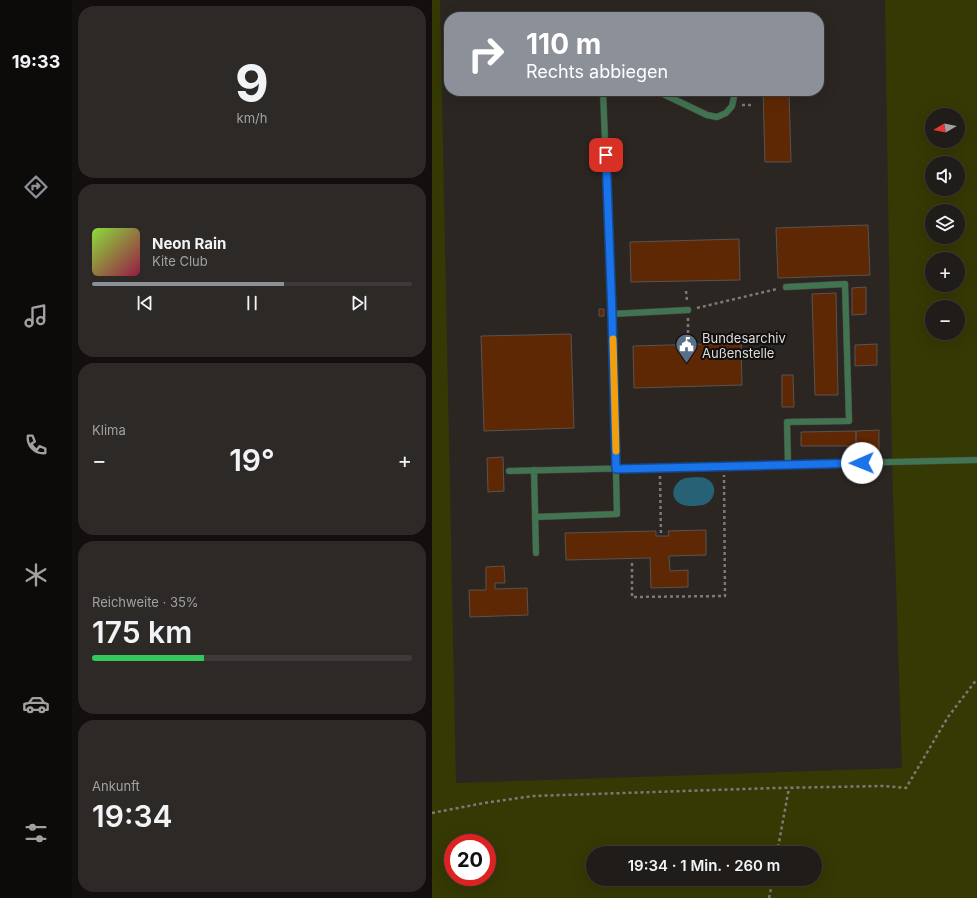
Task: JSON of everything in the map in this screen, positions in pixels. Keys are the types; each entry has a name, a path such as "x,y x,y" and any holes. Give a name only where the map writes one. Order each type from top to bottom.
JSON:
{"lane":[{"path":"535,517 617,514 612,314 603,96"},
{"path":"667,96 706,115 717,117 726,113 732,106 734,96"},
{"path":"786,287 845,284 849,421 787,422 788,465"},
{"path":"612,314 688,310"},
{"path":"509,471 977,460"},
{"path":"534,470 536,553"}],"path":[{"path":"688,310 786,287"},
{"path":"632,563 632,597 725,596 724,466"},
{"path":"660,468 661,536"},
{"path":"432,813 484,802 532,796 788,788 883,786 906,788 948,717 977,679"},
{"path":"778,846 788,788"},
{"path":"769,898 771,886"}],"green space":[{"path":"432,0 440,0 456,783 902,768 892,462 885,0 977,0 977,898 432,898"}],"water":[{"path":"696,477 707,479 711,482 714,493 710,501 703,505 691,506 683,505 677,501 673,494 675,486 685,478"}],"building":[{"path":"763,96 789,96 791,162 765,162"},
{"path":"868,225 870,275 778,278 776,228"},
{"path":"739,239 740,280 631,282 630,242"},
{"path":"866,287 866,314 852,315 852,288"},
{"path":"836,293 838,395 815,395 812,294"},
{"path":"599,309 604,309 604,316 599,316"},
{"path":"571,334 574,428 484,431 481,336"},
{"name":"Bundesarchiv Außenstelle","path":"741,343 742,385 634,388 633,346"},
{"path":"877,344 877,365 855,366 855,345"},
{"path":"782,375 793,375 794,407 782,407"},
{"path":"879,430 879,456 864,456 864,446 856,446 856,431"},
{"path":"856,431 856,446 801,446 801,432"},
{"path":"503,457 504,491 488,492 487,458"},
{"path":"706,530 706,555 669,556 670,571 688,570 688,587 651,588 650,558 566,560 565,533 656,531 656,536 669,536 668,531"},
{"path":"504,566 505,583 495,583 495,589 527,588 528,615 470,617 469,590 486,590 486,567"}],"slow traffic":[{"path":"613,339 616,451"}],"place":[{"name":"Bundesarchiv Außenstelle","path":"687,364"}],"route":[{"path":"606,155 616,469 862,463"}]}
